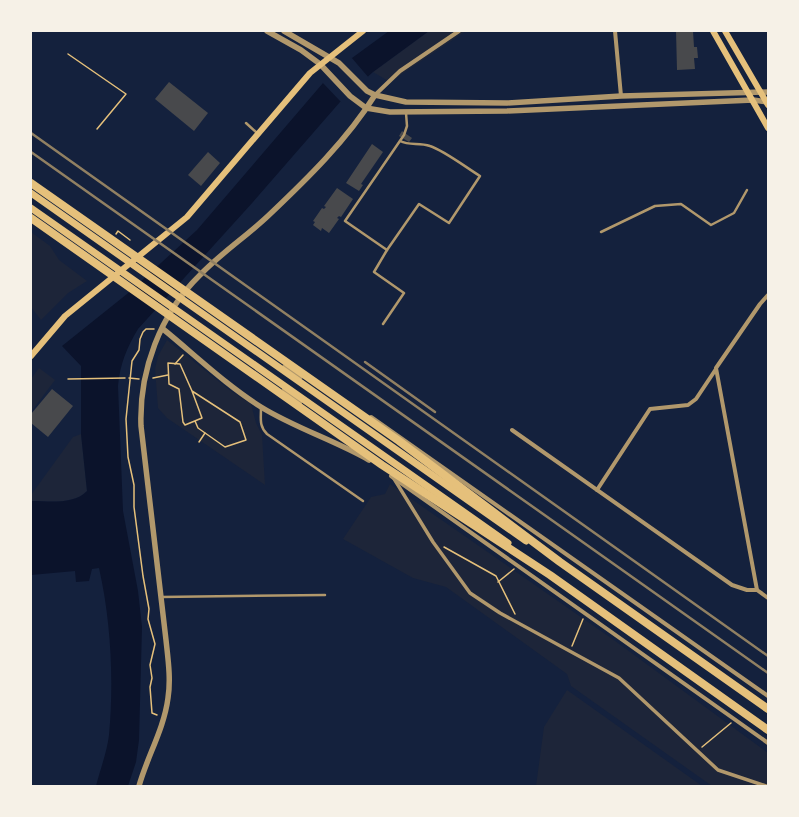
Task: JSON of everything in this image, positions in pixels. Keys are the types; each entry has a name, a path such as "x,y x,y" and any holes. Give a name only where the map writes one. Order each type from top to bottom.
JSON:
{"highway":[{"path":"31,183 404,445 555,558 768,711"},
{"path":"31,218 382,466 550,575 768,728"}],"main road":[{"path":"31,356 65,316 187,217 303,80 329,56 363,31"},
{"path":"713,31 768,128"},
{"path":"725,31 767,103"},
{"path":"31,193 768,711"},
{"path":"31,208 110,262 768,728"}],"street":[{"path":"267,31 300,49 320,64 350,96 366,108 406,113 507,111 753,100 767,103"},
{"path":"284,31 329,56 342,66 361,86 375,95 406,102 507,103 620,96 747,91 768,92"},
{"path":"139,786 145,765 164,719 168,698 169,672 142,426 141,403 144,379 151,352 179,298 200,275 268,215 348,133 375,95 400,71 459,31"},
{"path":"616,31 620,96"},
{"path":"597,490 650,409 688,405 696,399 760,304 768,295"},
{"path":"163,329 242,395 262,408 340,444 371,461"},
{"path":"266,358 345,401 392,430 768,696"},
{"path":"260,368 371,461 768,743"},
{"path":"716,368 757,590"},
{"path":"512,430 732,585 747,590 757,590 768,598"},
{"path":"392,476 433,542 470,593 519,623 619,678 718,770 766,785"}],"lane":[{"path":"387,250 345,221 406,131 406,113"},
{"path":"246,123 258,133"},
{"path":"384,324 404,293 374,272 387,250 419,204 449,223 480,176 431,146 417,143 407,145 400,141"},
{"path":"601,232 655,206 681,204 711,225 734,213 747,190"},
{"path":"262,408 260,423 262,429 267,434 363,501"},
{"path":"161,598 325,595"}],"path":[{"path":"68,54 126,94 97,129"},
{"path":"118,231 130,240"},
{"path":"163,329 146,329 140,339 139,350 132,361 129,378 129,399 126,419 128,457 134,485 134,507 143,576 150,609 148,619 155,644 150,665 152,678 150,687 152,712 164,719"},
{"path":"175,364 188,350"},
{"path":"168,363 175,364 180,364 202,418 185,425 183,422 180,389 169,384 168,363"},
{"path":"129,378 144,379 168,374"},
{"path":"68,379 125,378"},
{"path":"192,392 240,422 246,440 225,447 198,428 195,421"},
{"path":"199,442 205,433"},
{"path":"433,542 496,576 519,623"},
{"path":"498,582 518,565"},
{"path":"570,651 586,613"},
{"path":"697,751 735,720"}],"shaded area":[{"path":"389,31 429,31 373,72 340,102 253,202 138,329 125,356 120,370 118,386 123,511 138,591 142,627 139,740 136,762 128,786 96,786 109,735 111,694 109,630 99,568 92,569 89,581 76,582 75,571 31,575 31,501 53,502 68,500 82,495 87,491 81,434 81,366 62,346 127,294 197,230 323,83 352,58"},
{"path":"429,31 466,31 390,82 373,72"},
{"path":"31,232 50,246 59,260 87,281 68,293 41,320 31,307"},
{"path":"167,340 231,391 251,404 256,423 262,435 265,485 167,418 158,408 155,369 158,356"},
{"path":"39,368 55,380 31,412 31,379"},
{"path":"81,434 87,491 68,500 53,502 31,501 31,495 73,437"},
{"path":"390,484 611,638 768,753 768,786 712,786 571,686 567,674 446,587 413,578 343,539 371,497 385,494"},
{"path":"567,690 702,786 536,786 544,727"}],"pier":[{"path":"351,57 369,78 342,103 322,82"}],"building":[{"path":"676,31 693,31 694,47 697,47 698,58 694,58 695,69 677,70"},
{"path":"169,82 208,113 194,131 155,99"},
{"path":"402,131 412,138 409,142 399,136"},
{"path":"372,144 383,152 361,184 363,185 359,191 346,183"},
{"path":"208,152 220,163 201,186 188,175"},
{"path":"337,188 353,199 341,217 339,216 337,218 339,219 329,233 322,228 321,231 313,225 315,222 313,221 322,208 324,209 326,207 324,206"},
{"path":"52,389 73,406 48,437 31,423 31,414"}],"railway":[{"path":"31,133 768,656"},
{"path":"31,152 768,673"},
{"path":"365,362 435,412"}]}
